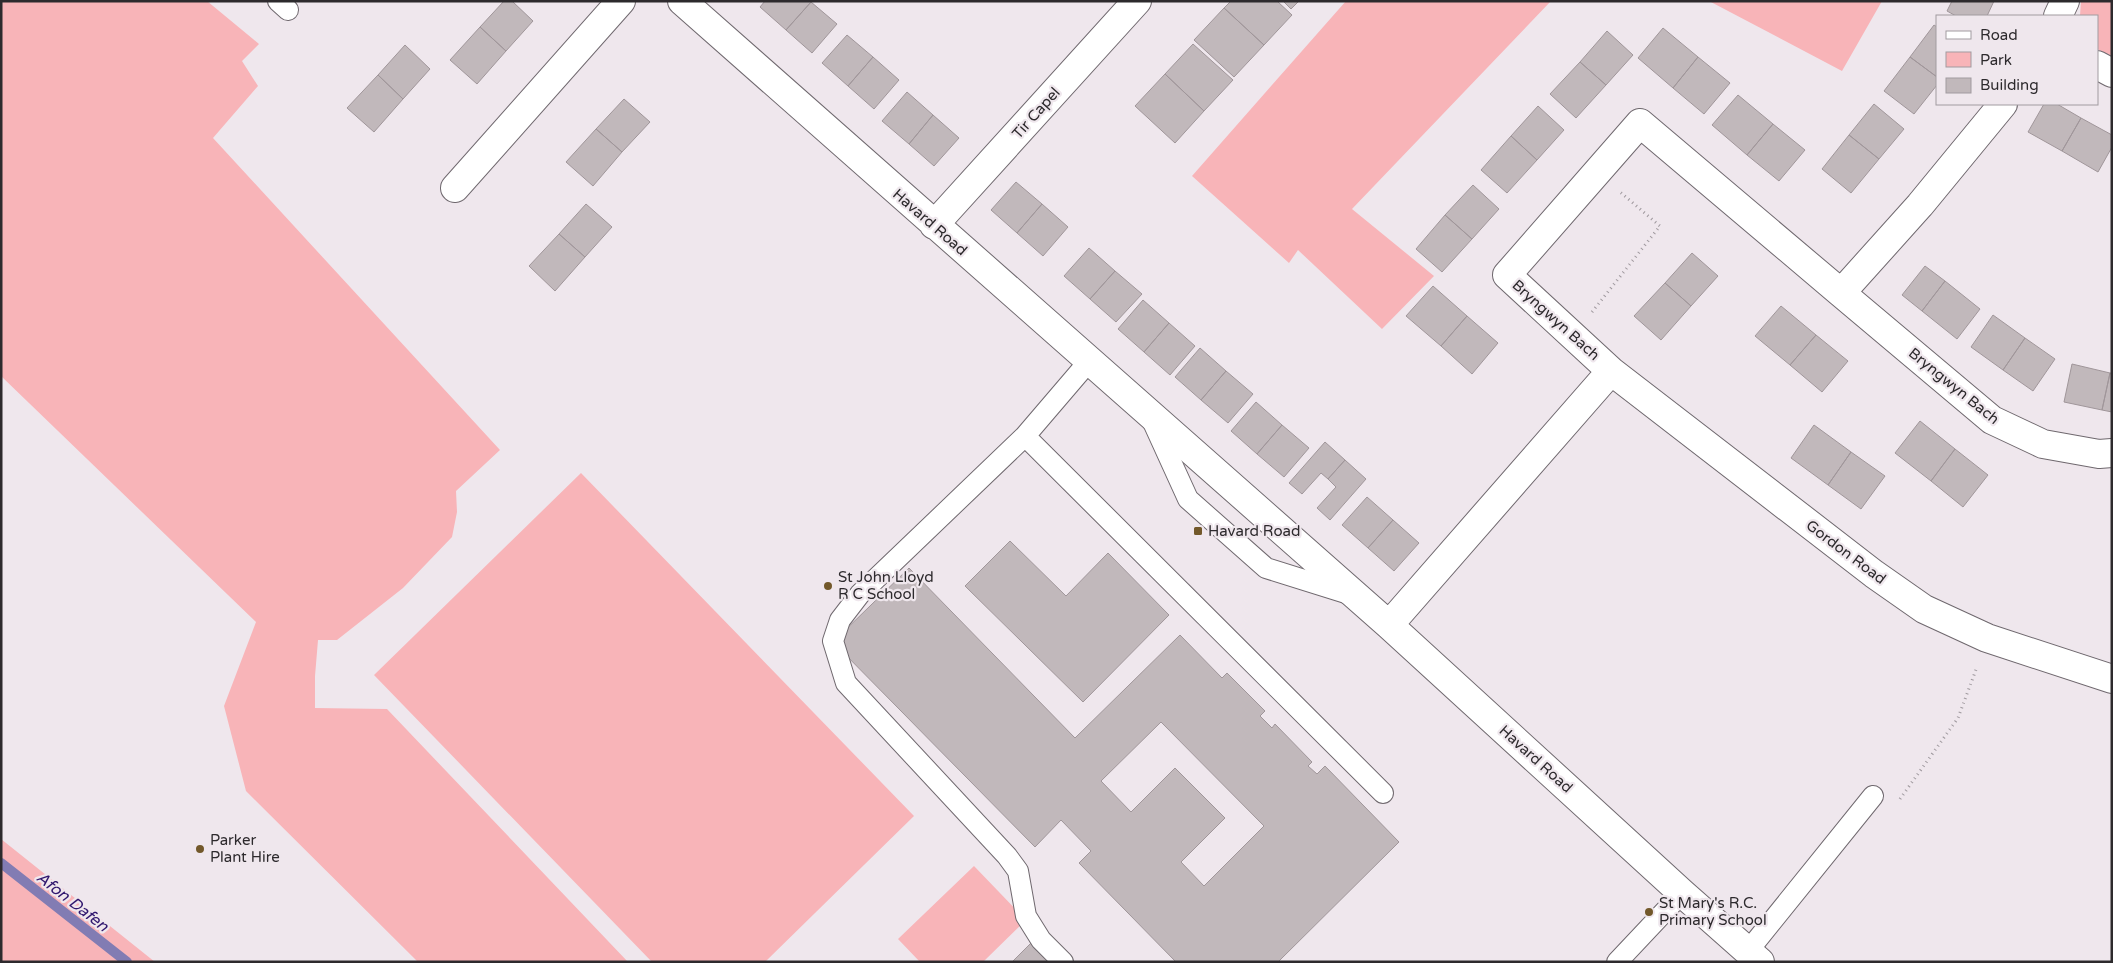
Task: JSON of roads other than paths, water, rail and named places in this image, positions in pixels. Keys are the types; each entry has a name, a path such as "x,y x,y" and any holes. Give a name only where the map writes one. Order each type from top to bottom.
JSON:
{"street":[{"path":"455,188 621,1"},
{"name":"Havard Road","path":"682,1 1389,625 1682,893 1754,956"},
{"name":"Tir Capel","path":"934,225 1138,1"},
{"path":"2058,15 2065,1"},
{"path":"2098,65 2112,73"},
{"path":"1841,293 1920,205 2002,105"},
{"name":"Bryngwyn Bach","path":"1389,625 1611,371 1507,275 1640,123 1992,420 2043,444 2099,454 2112,453"},
{"name":"Gordon Road","path":"1611,371 1874,574 1924,609 1987,638 2112,679"}],"lane":[{"path":"1063,962 1041,940 1026,916 1018,871 1007,856 846,683 833,641 840,620 860,594 1025,436 1090,360"},
{"path":"1148,411 1188,499 1245,550 1266,568 1356,596"},
{"path":"1025,436 1383,793"},
{"path":"1754,956 1873,796"},
{"path":"1618,962 1682,893"}],"waterway":[{"name":"Afon Dafen","path":"1,863 127,962"}],"place":[{"name":"Havard Road","path":"1198,531"},
{"name":"St John Lloyd R C School","path":"828,586"},
{"name":"Parker Plant Hire","path":"200,849"},
{"name":"St Mary's R.C. Primary School","path":"1649,912"}]}
